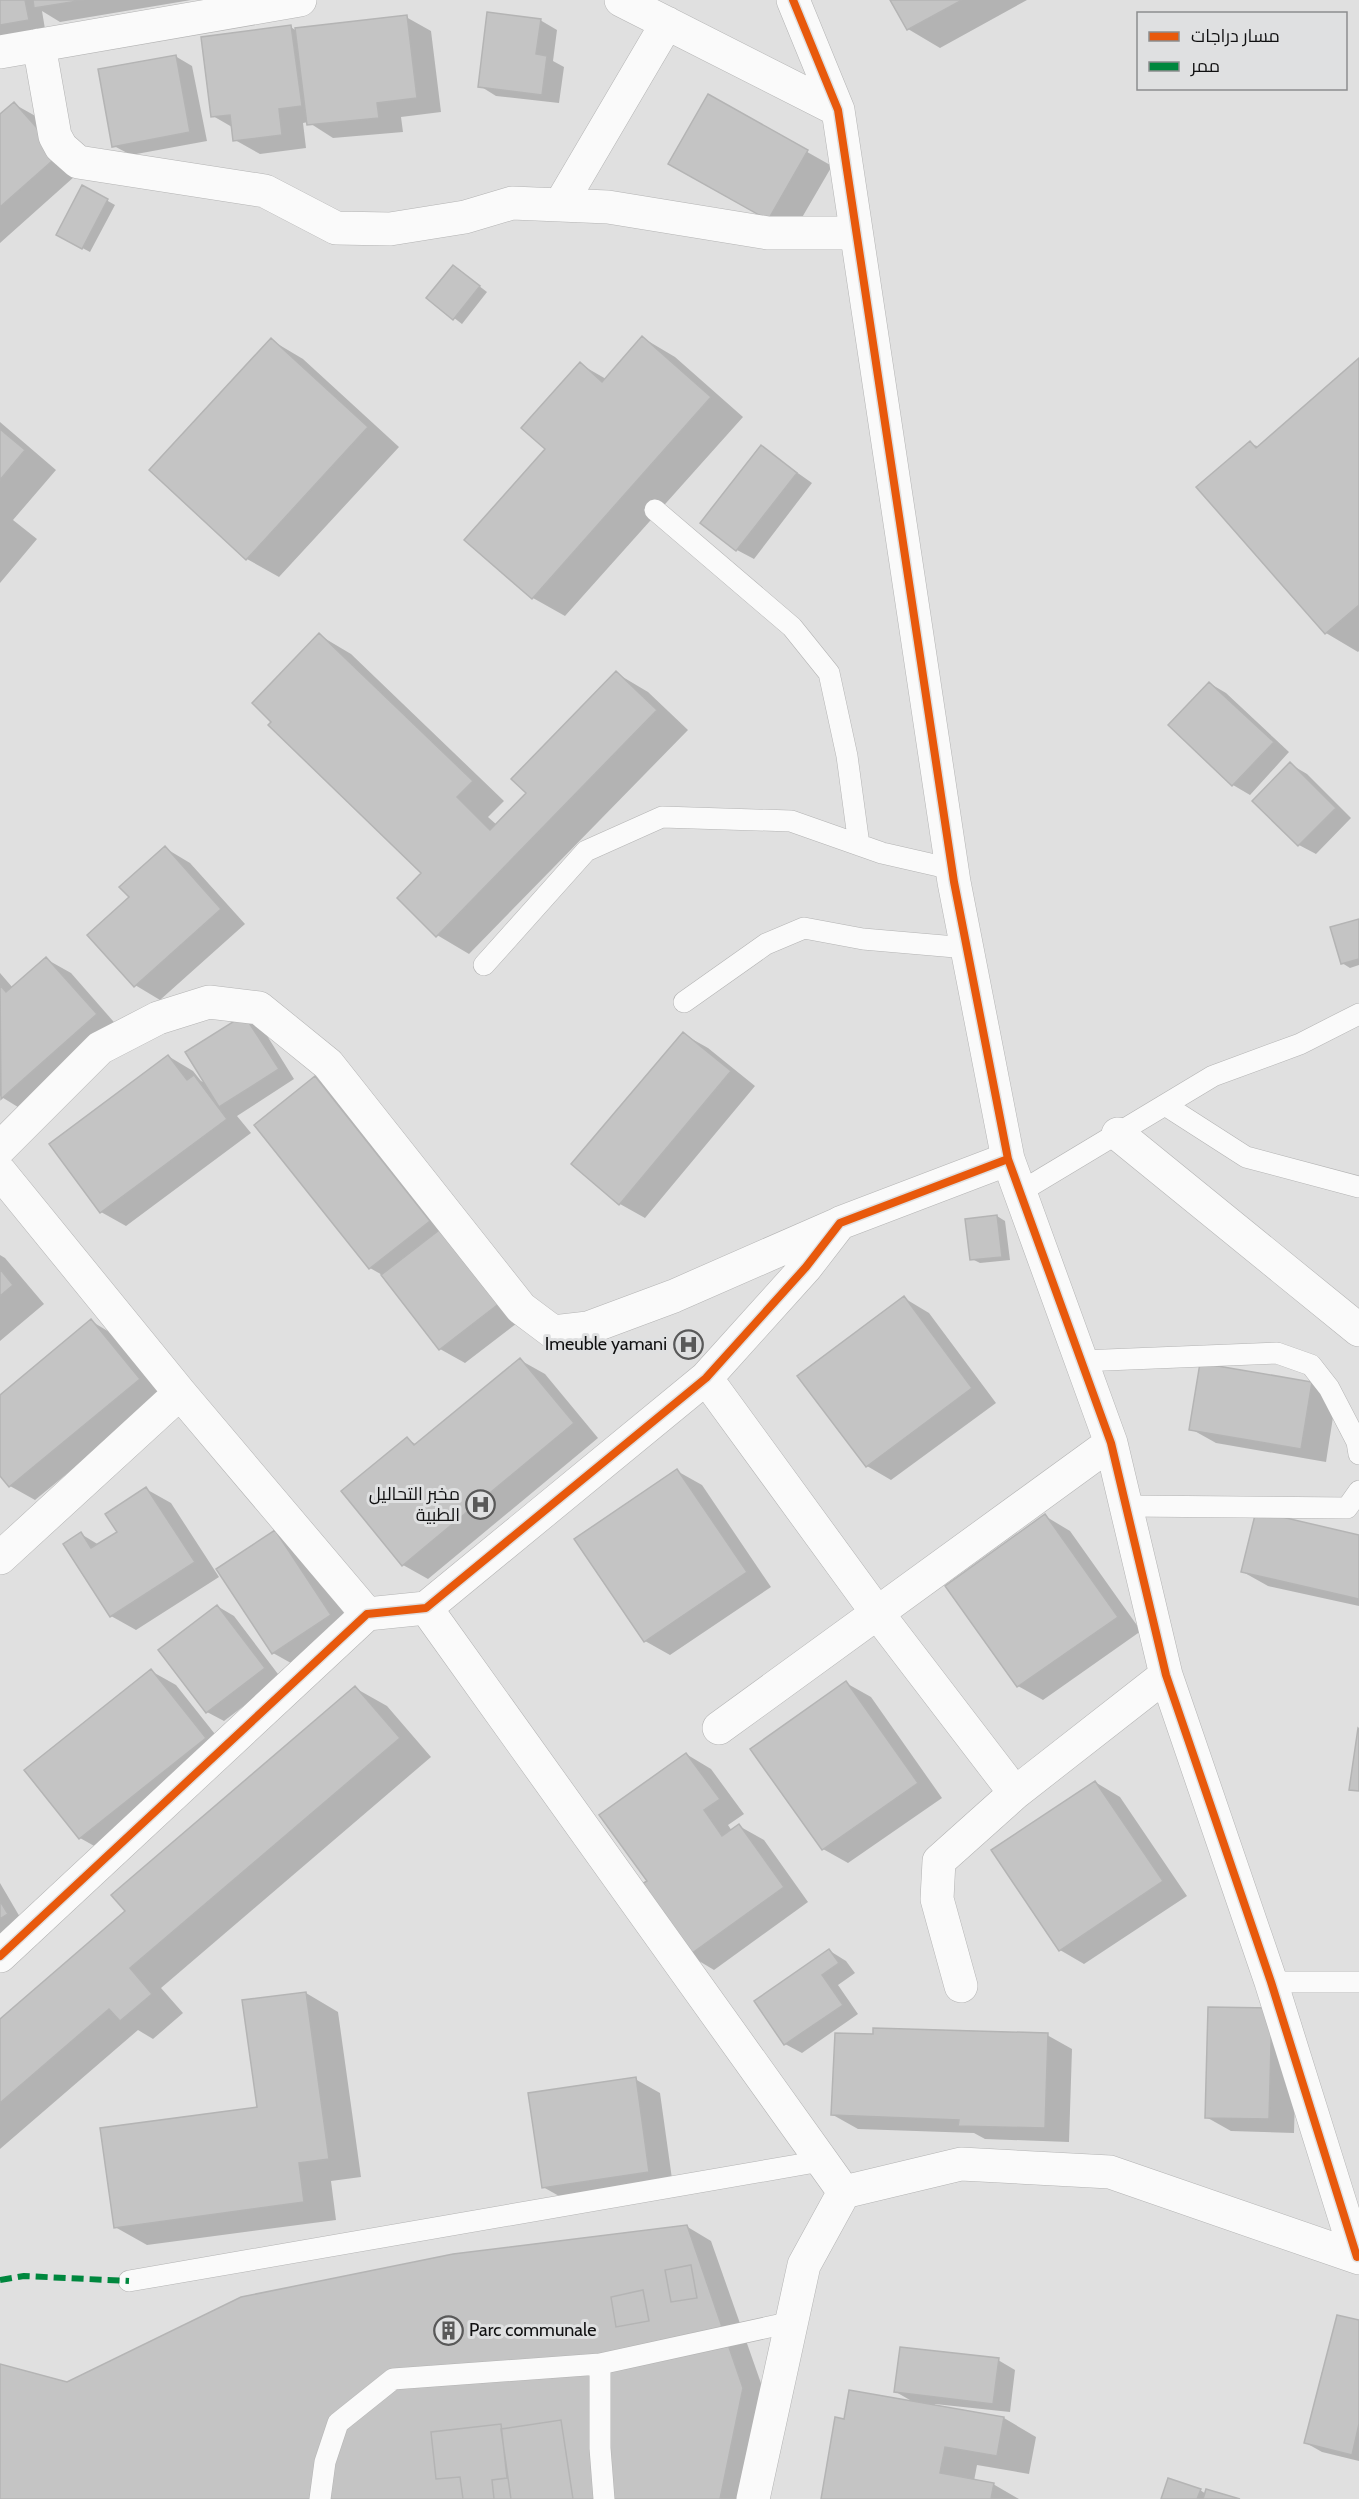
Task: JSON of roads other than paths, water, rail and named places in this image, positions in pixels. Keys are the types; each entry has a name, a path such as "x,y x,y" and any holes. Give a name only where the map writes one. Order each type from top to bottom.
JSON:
{"street":[{"path":"0,52 300,0"},
{"path":"621,0 838,110"},
{"path":"794,0 838,110 952,869 1008,1159 1111,1443 1166,1675 1271,1982 1358,2258"},
{"path":"560,205 667,23"},
{"path":"39,45 55,136 61,147 78,162 265,191 336,228 390,229 465,217 512,203 608,207 768,233 855,233"},
{"path":"0,1148 100,1048 158,1018 209,1002 259,1008 328,1064 521,1308 553,1332 588,1328 674,1296 840,1223 1008,1159"},
{"path":"1118,1134 1359,1330"},
{"path":"0,1172 180,1393 367,1614"},
{"path":"0,1956 367,1614 426,1608 706,1378 806,1267 840,1223"},
{"path":"706,1378 878,1614 1015,1793"},
{"path":"0,1558 180,1393"},
{"path":"719,1728 1111,1443"},
{"path":"426,1608 844,2192"},
{"path":"961,1986 937,1899 939,1861 1015,1793 1166,1675"},
{"path":"753,2499 804,2265 844,2192 961,2164 1110,2172 1358,2258"}],"lane":[{"path":"655,510 792,627 829,673 847,756 859,845"},
{"path":"484,965 586,851 662,818 791,821 882,853 952,869"},
{"path":"684,1002 766,944 804,928 863,939 967,948"},
{"path":"1020,1192 1213,1076 1300,1044 1359,1014"},
{"path":"1165,1106 1246,1157 1359,1187"},
{"path":"1081,1360 1277,1353 1311,1365 1329,1388 1357,1442 1359,1454"},
{"path":"1127,1506 1347,1508 1359,1491"},
{"path":"1271,1982 1359,1982"},
{"path":"129,2281 821,2161"},
{"path":"320,2499 325,2462 338,2423 393,2379 600,2364 792,2322"},
{"path":"600,2364 600,2448 604,2499"}],"place":[{"name":"Imeuble yamani","path":"688,1344"},
{"name":"مخبر التحاليل الطبية","path":"481,1504"},
{"name":"Parc communale","path":"448,2330"}]}
